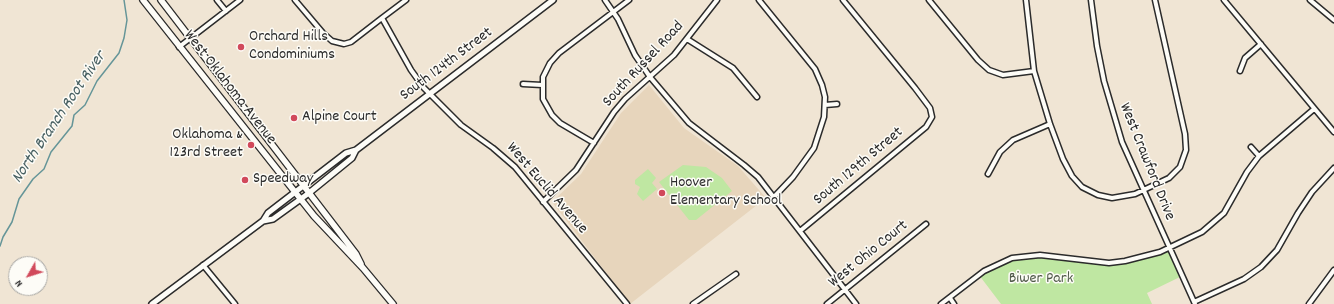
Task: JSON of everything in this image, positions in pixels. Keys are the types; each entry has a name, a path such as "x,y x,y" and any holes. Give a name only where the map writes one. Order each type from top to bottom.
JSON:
{"main road":[{"name":"West Oklahoma Avenue","path":"143,0 300,199 363,268"},
{"name":"West Oklahoma Avenue","path":"161,0 304,185 356,254 363,268"},
{"path":"363,268 393,304"}],"street":[{"path":"217,0 226,10"},
{"path":"179,47 240,0"},
{"path":"296,0 323,33 332,41 344,44 351,42 406,0"},
{"name":"South 124th Street","path":"152,304 263,221 268,213 346,153 356,150 553,0"},
{"path":"605,0 623,27 637,60 650,77 689,123 744,164 774,197 856,304"},
{"path":"594,143 560,123 552,115 543,99 542,85 544,74 555,58 629,0"},
{"name":"South Russel Road","path":"544,202 576,170 614,112 629,95 674,55 718,0"},
{"path":"759,0 815,69 822,85 825,105 822,124 814,148 798,172 774,197"},
{"name":"South 129th Street","path":"800,231 926,127 931,119 930,108 842,0"},
{"path":"929,0 978,60 989,70 1003,75 1034,71"},
{"path":"1026,0 1034,71 1050,124 1065,164 1082,187 1098,195 1112,198 1125,197 1163,182 1175,173 1184,158 1186,146 1155,0"},
{"name":"West Crawford Drive","path":"1091,0 1097,46 1108,100 1122,142 1142,191 1194,303"},
{"path":"1224,0 1334,132"},
{"path":"1310,0 1334,20"},
{"name":"West Euclid Avenue","path":"382,18 411,70 430,94 461,125 509,161 628,304"},
{"path":"687,39 733,68 757,97"},
{"path":"1240,71 1245,58 1261,44"},
{"path":"523,84 542,85"},
{"path":"825,105 837,104"},
{"path":"942,304 984,271 1012,258 1040,255 1114,263 1136,260 1168,248 1202,232 1219,219 1259,156 1314,109"},
{"path":"988,174 1000,152 1013,140 1050,124"},
{"path":"1251,147 1259,156"},
{"name":"South 124th Street","path":"263,221 273,219 309,193 352,158 356,150"},
{"path":"1194,303 1244,279 1261,268 1277,250 1309,197 1334,168"},
{"name":"West Ohio Court","path":"827,304 926,224"},
{"path":"203,265 235,304"},
{"path":"1309,304 1334,270"},
{"path":"693,304 736,274"},
{"path":"950,298 954,304"}],"shaded area":[{"name":"Hoover Elementary School","path":"649,85 684,128 738,166 766,198 630,304 552,202 581,174 621,113"}],"green space":[{"path":"683,165 706,167 722,178 732,191 696,220 689,220 659,182"},
{"path":"648,169 656,178 652,183 657,189 643,201 637,194 640,187 635,184 635,180"},
{"name":"Biwer Park","path":"1169,248 1182,276 1147,293 1152,304 1001,304 979,275 1005,261 1044,256 1114,263"}],"waterway":[{"name":"North Branch Root River","path":"0,246 3,237 12,222 19,199 33,179 44,169 51,152 72,126 74,115 85,105 97,81 119,53 124,38 127,20 124,0"}],"place":[{"name":"Orchard Hills Condominiums","path":"241,47"},
{"name":"Alpine Court","path":"294,118"},
{"name":"Oklahoma & 123rd Street","path":"251,145"},
{"name":"Speedway","path":"245,180"},
{"name":"Hoover Elementary School","path":"662,193"}]}
